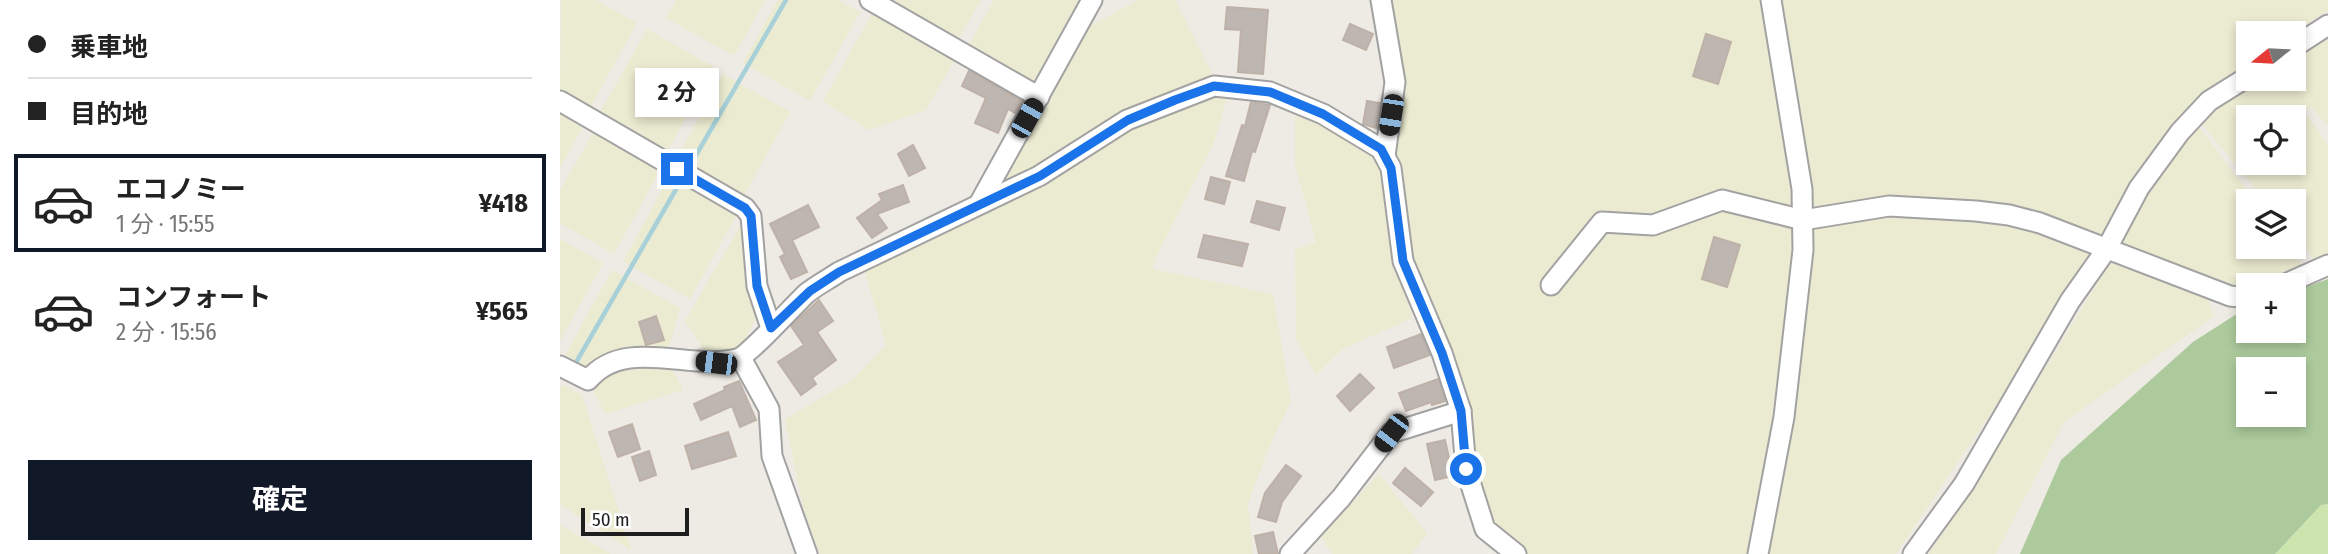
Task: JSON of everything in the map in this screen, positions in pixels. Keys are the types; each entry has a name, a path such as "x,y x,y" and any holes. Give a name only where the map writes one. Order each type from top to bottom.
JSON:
{"street":[{"path":"870,0 1039,97"},
{"path":"979,204 1092,0"},
{"path":"1381,0 1395,82 1385,156"},
{"path":"1758,554 1784,417 1803,250 1802,189 1771,0"},
{"path":"2306,39 2328,25"},
{"path":"1913,554 1964,484 2070,301 2106,250 2139,188 2180,132 2209,101 2236,84"},
{"path":"568,370 588,380 597,370 626,358 666,357 716,363 741,358 810,291 839,272 1040,176 1128,120 1214,86 1270,92 1323,114 1381,149 1385,156 1391,168 1403,261 1442,353 1461,411 1466,469 1485,529 1516,554"},
{"path":"560,101 745,208 751,216 757,286 771,328"},
{"path":"1550,285 1602,222 1653,225 1722,200 1803,220 1889,206 2009,215 2040,223 2236,297"},
{"path":"2306,275 2328,265"},
{"path":"741,358 769,410 772,456 807,554"},
{"path":"1290,554 1341,498 1391,433 1461,411"}],"green space":[{"path":"561,0 596,0 637,23 588,112 560,96"},
{"path":"676,0 765,0 734,56 666,18"},
{"path":"778,0 838,0 860,12 810,101 743,63"},
{"path":"892,0 981,0 957,42 890,4"},
{"path":"994,0 1083,0 1035,85 968,47"},
{"path":"1138,0 1175,0 1215,80 1230,88 1213,145 1156,257 1153,269 1273,294 1291,401 1270,445 1248,503 1253,554 820,554 804,512 785,419 853,379 886,345 862,261 979,204 1021,150 1083,30"},
{"path":"1377,0 2328,0 2328,10 2306,24 2306,21 2236,21 2236,74 2206,96 2153,155 2005,392 1896,554 1525,554 1486,519 1466,401 1397,212"},
{"path":"873,12 954,61 926,110 869,130 823,101"},
{"path":"647,29 714,67 665,156 597,118"},
{"path":"2328,31 2328,126 2311,107 2306,111 2306,105 2236,105 2236,165 2200,122 2243,91 2306,91 2306,47"},
{"path":"723,74 790,112 741,201 674,163"},
{"path":"1295,102 1381,149 1388,238 1412,318 1341,350 1316,375 1296,339 1295,249 1316,242 1295,165"},
{"path":"560,106 586,121 560,168"},
{"path":"2306,113 2328,145 2328,257 2317,262 2306,249 2306,189 2256,189 2244,175 2306,175"},
{"path":"596,127 663,165 614,254 560,223 560,191"},
{"path":"2199,127 2246,189 2236,189 2236,259 2297,259 2304,268 2291,273 2236,273 2236,287 2117,247 2158,174"},
{"path":"672,172 739,210 690,299 623,261"},
{"path":"745,218 763,304 735,359 709,357 685,321"},
{"path":"560,239 603,263 560,341"},
{"path":"2111,261 2206,294 2214,316 2064,422 1996,554 1929,554 2008,429"},
{"path":"612,270 680,308 666,357 683,390 605,414 588,380 563,359"},
{"path":"2328,279 2328,504 2321,505 2275,554 2020,554 2061,460 2193,342 2236,314 2236,343 2306,343 2306,287"},
{"path":"563,385 582,395 631,550 560,504 560,390"},
{"path":"1379,474 1427,533 1412,554 1332,554 1321,537"},
{"path":"2328,504 2328,554 2275,554 2321,505"},
{"path":"560,525 610,553 560,554"}],"building":[{"path":"1227,7 1268,10 1263,74 1238,72 1241,30 1225,29"},
{"path":"1350,24 1373,34 1366,50 1343,40"},
{"path":"1706,34 1731,42 1718,84 1693,76"},
{"path":"969,71 1022,101 1015,113 1008,109 998,133 975,123 986,98 962,86"},
{"path":"1367,101 1380,103 1376,128 1363,124"},
{"path":"1251,102 1270,105 1255,152 1252,151 1244,181 1226,176"},
{"path":"913,145 925,168 909,176 898,154"},
{"path":"1211,177 1230,182 1224,204 1205,199"},
{"path":"903,185 909,202 877,214 887,228 872,238 857,218 882,200 879,194"},
{"path":"1257,201 1285,208 1279,230 1251,222"},
{"path":"808,205 819,227 792,240 807,272 791,279 780,257 785,254 770,224"},
{"path":"1204,235 1248,244 1242,266 1198,257"},
{"path":"1714,237 1740,245 1727,287 1702,279"},
{"path":"819,300 833,321 817,332 836,360 812,378 816,384 801,395 778,362 804,345 791,326"},
{"path":"656,316 664,340 646,345 639,322"},
{"path":"1421,334 1430,355 1394,368 1387,347"},
{"path":"1360,374 1374,388 1350,411 1337,396"},
{"path":"1438,379 1445,401 1432,405 1431,402 1406,411 1399,393"},
{"path":"739,381 756,420 740,427 732,406 701,420 694,404"},
{"path":"632,424 640,449 618,457 609,432"},
{"path":"728,432 736,456 692,469 685,446"},
{"path":"1445,440 1453,476 1435,480 1427,444"},
{"path":"649,451 656,475 640,481 632,457"},
{"path":"1286,465 1301,476 1282,502 1276,522 1258,517 1265,493"},
{"path":"1405,468 1433,492 1421,506 1393,483"},
{"path":"1273,532 1278,554 1259,554 1255,536"}],"waterway":[{"path":"688,169 786,0"},
{"path":"574,366 682,179"}],"route":[{"path":"677,169 745,208 751,216 757,286 771,328 810,291 839,272 1040,176 1128,120 1214,86 1270,92 1323,114 1381,149 1391,168 1403,261 1442,353 1461,411 1466,469"}]}
